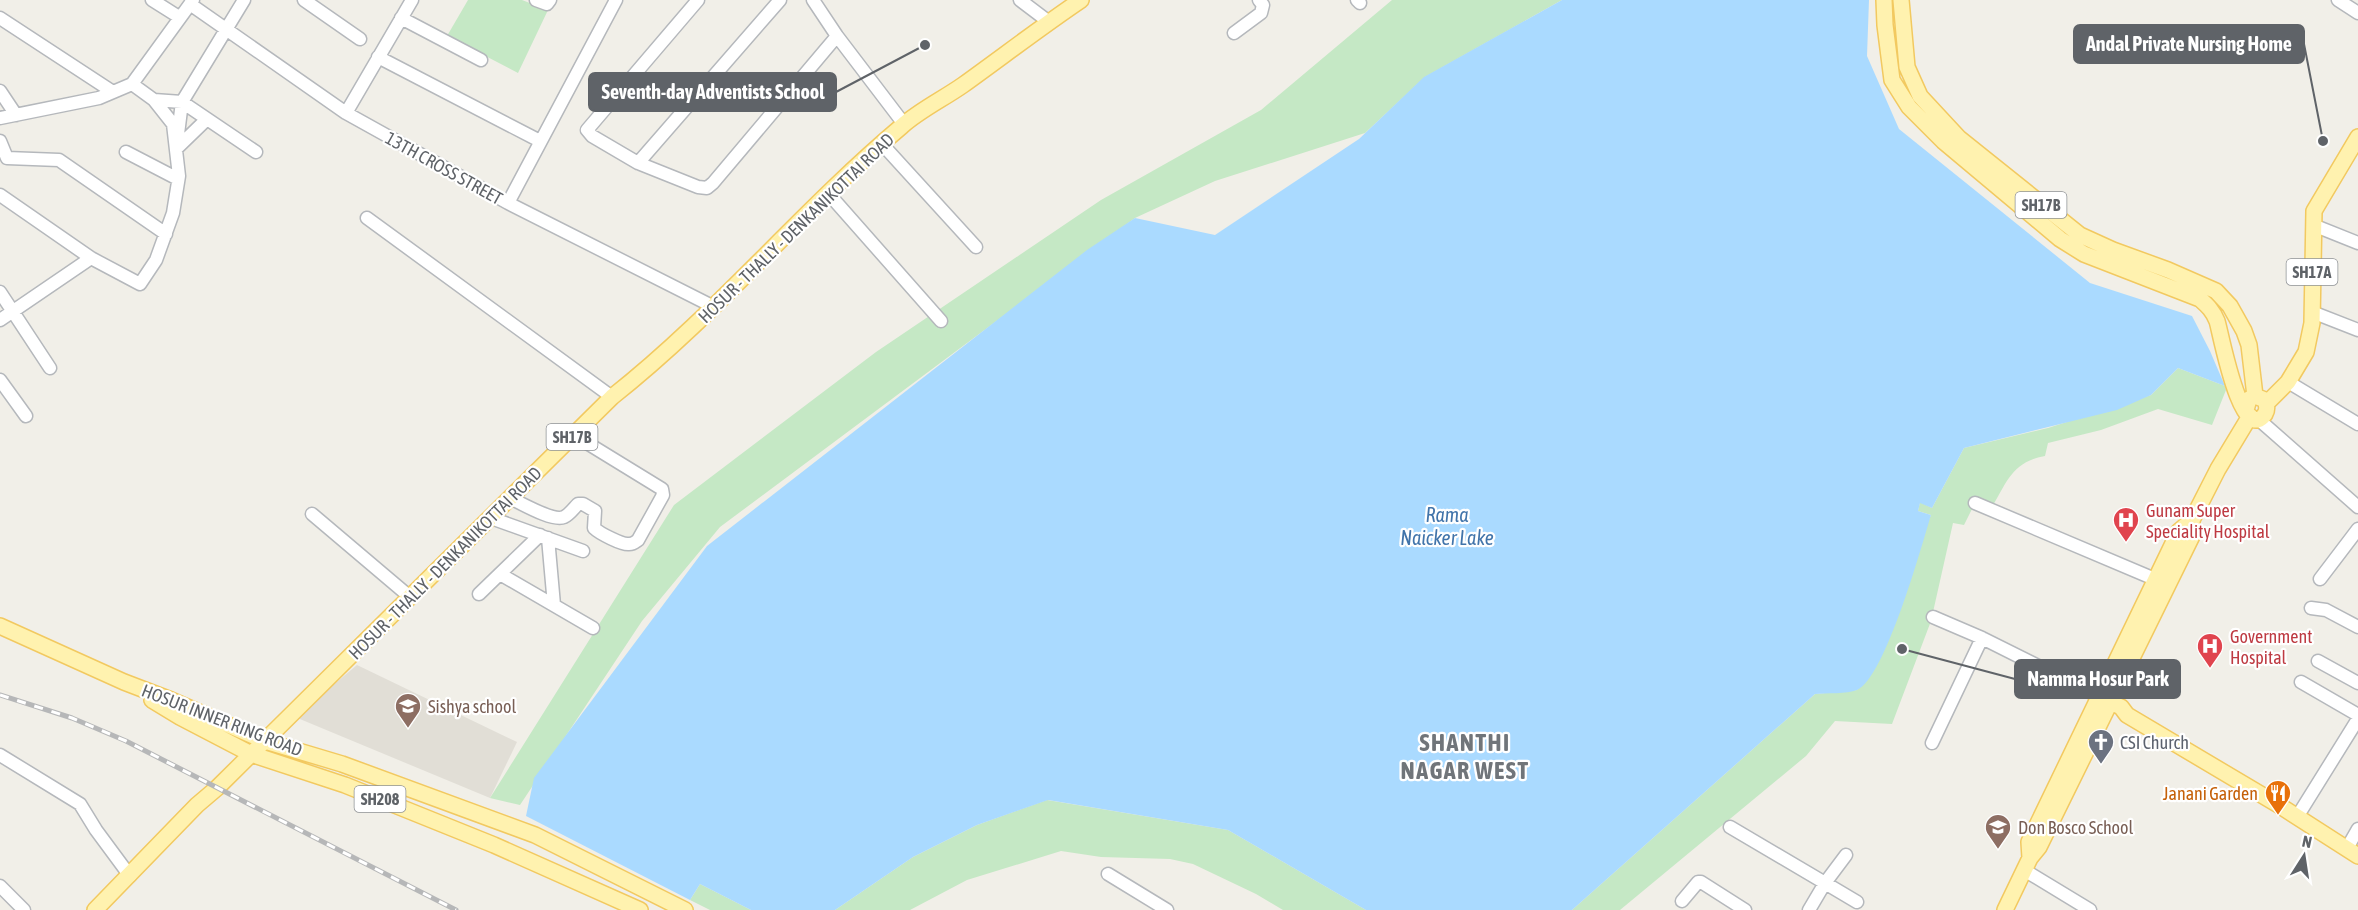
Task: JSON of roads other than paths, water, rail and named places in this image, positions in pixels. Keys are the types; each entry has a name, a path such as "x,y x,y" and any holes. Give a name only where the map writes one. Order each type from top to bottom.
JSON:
{"main road":[{"name":"HOSUR - THALLY - DENKANIKOTTAI ROAD","path":"95,910 197,806 574,435 714,306 828,193 904,124 961,87 1081,0"},
{"name":"SH17B","path":"1884,0 1892,80 1909,107 1943,141 2060,239 2084,254 2200,299 2211,309 2218,324 2234,390 2251,415"},
{"name":"SH17B","path":"1901,0 1906,67 1920,96 1959,138 2080,235 2216,291 2238,319 2249,345 2258,394"},
{"name":"SH17A","path":"2110,702 2157,580 2179,531 2192,520 2217,468 2251,415 2265,413 2258,394 2288,382 2306,352 2312,323 2314,211 2358,137"},
{"name":"SH17A","path":"2004,910 2027,864 2029,842 2110,702 2192,536 2192,520"},
{"name":"HOSUR INNER RING ROAD","path":"0,626 124,682 265,741 342,764 535,835 685,910"},
{"name":"HOSUR INNER RING ROAD","path":"124,682 180,717 251,754 345,785 452,828 640,910"},
{"path":"2110,702 2127,715 2355,849"},
{"path":"452,828 461,807"}],"street":[{"path":"152,0 179,18"},
{"path":"176,149 182,102 244,0"},
{"path":"304,0 360,39"},
{"path":"346,113 412,0"},
{"path":"536,0 547,4 550,0"},
{"path":"508,203 616,0"},
{"path":"698,0 587,130 592,136 638,163 686,184 706,188 713,183 837,36"},
{"path":"638,163 780,0"},
{"path":"813,0 837,36 904,124"},
{"path":"1020,0 1049,22"},
{"path":"1234,33 1261,13 1263,5 1259,0"},
{"path":"2338,0 2358,13"},
{"path":"0,118 99,98 132,84 191,2"},
{"name":"13TH CROSS STREET","path":"191,2 225,29 346,113 508,203 714,306"},
{"path":"0,18 113,92"},
{"path":"401,18 481,60"},
{"path":"378,57 540,141"},
{"path":"0,195 91,258 140,284 156,260 166,234 173,213 178,173 173,124 154,100 132,84"},
{"path":"0,91 16,115"},
{"path":"154,100 182,102 256,152"},
{"path":"176,149 207,119"},
{"path":"0,141 3,161 59,160 166,234"},
{"path":"882,144 976,247"},
{"path":"126,152 154,167 178,173"},
{"path":"828,193 941,321"},
{"path":"367,218 612,398"},
{"path":"2313,225 2358,243"},
{"path":"0,320 91,258"},
{"path":"0,292 50,368"},
{"path":"2312,312 2358,330"},
{"path":"0,380 26,416"},
{"path":"2288,382 2358,424"},
{"path":"2251,415 2358,507"},
{"path":"510,498 560,518 567,515 578,504 583,504 595,512 594,528 599,533 627,544 638,540 663,495 662,489 574,435"},
{"path":"1975,503 2023,521 2157,580"},
{"path":"312,514 410,597"},
{"path":"491,518 583,551"},
{"path":"2320,579 2358,529"},
{"path":"479,594 544,537"},
{"path":"544,537 554,605"},
{"path":"500,574 593,628"},
{"path":"2310,608 2326,610 2358,627"},
{"path":"1933,617 1982,638 2110,702"},
{"path":"1932,743 1982,638"},
{"path":"2318,660 2358,683"},
{"path":"2299,814 2358,717 2301,682"},
{"path":"0,755 80,804 130,876"},
{"path":"1730,827 1857,902"},
{"path":"2355,849 2358,829"},
{"path":"1809,910 1846,855"},
{"path":"2027,864 2090,910"},
{"path":"1108,874 1167,910"},
{"path":"1682,901 1698,882 1701,882 1745,910"},
{"path":"0,886 24,910"}],"water":[{"name":"Rama Naicker Lake","path":"1562,0 1869,0 1867,56 1899,129 2090,283 2192,316 2225,386 2178,368 2151,395 2117,410 1964,448 1932,508 1920,503 1918,511 1931,515 1901,610 1879,662 1868,680 1857,690 1815,694 1572,910 1366,910 1228,830 1048,800 977,825 913,857 835,910 751,910 700,884 690,900 526,816 534,778 707,546 1087,250 1135,218 1215,235 1359,139 1424,77"}],"railway":[{"path":"0,695 72,718 126,741 456,910"}],"place":[{"name":"Seventh-day Adventists School","path":"925,45"},
{"name":"Andal Private Nursing Home","path":"2323,141"},
{"name":"Gunam Super Speciality Hospital","path":"2126,543"},
{"name":"Namma Hosur Park","path":"1902,649"},
{"name":"Government Hospital","path":"2210,669"},
{"name":"Sishya school","path":"408,729"},
{"name":"CSI Church","path":"2101,765"},
{"name":"Janani Garden","path":"2278,816"},
{"name":"Don Bosco School","path":"1998,850"}],"district":[{"name":"SHANTHI NAGAR WEST","path":"1465,756"}]}
